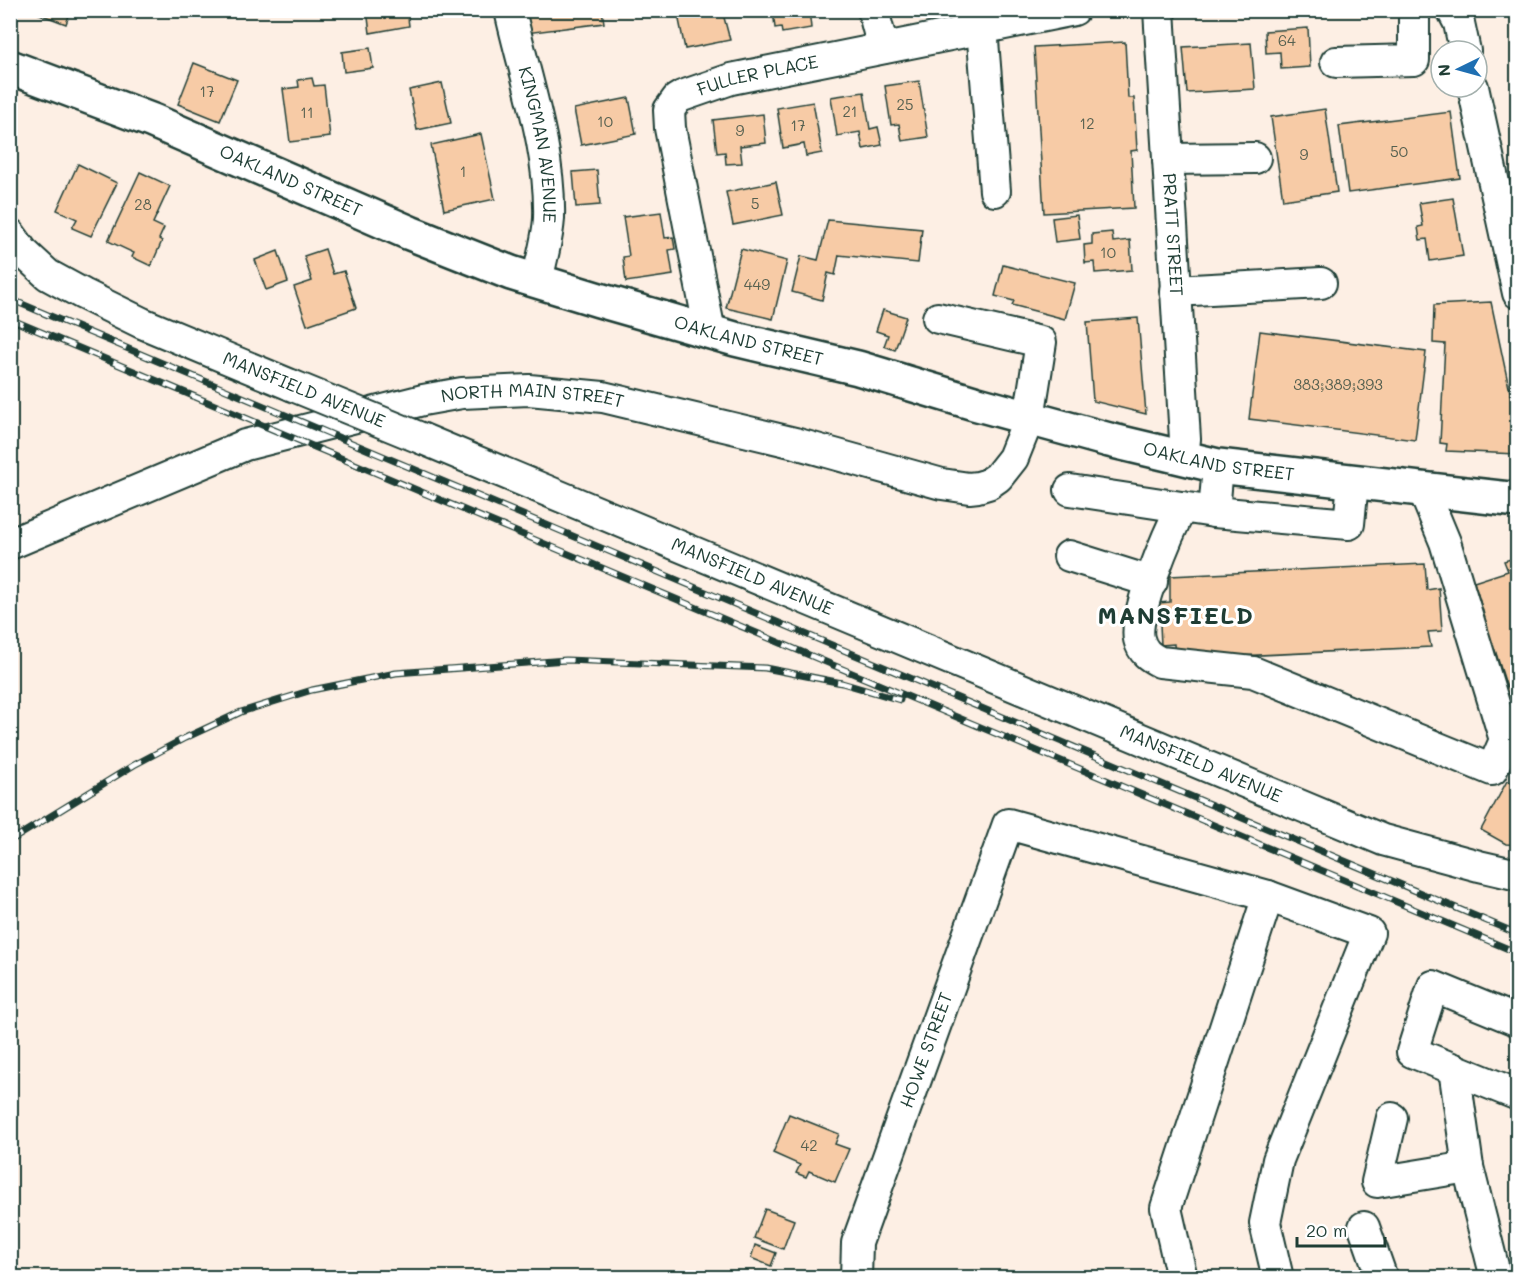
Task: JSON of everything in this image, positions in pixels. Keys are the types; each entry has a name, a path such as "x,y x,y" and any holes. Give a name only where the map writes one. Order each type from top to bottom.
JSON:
{"main road":[{"name":"OAKLAND STREET","path":"10,67 153,121 410,233 537,281 710,332 858,368 1109,440 1218,466 1518,500"}],"street":[{"name":"KINGMAN AVENUE","path":"510,10 541,138 546,182 549,219 537,281"},
{"path":"873,10 883,48"},
{"name":"FULLER PLACE","path":"710,332 670,128 669,110 672,104 682,96 731,79 1074,10"},
{"name":"PRATT STREET","path":"1159,10 1185,439 1183,458"},
{"path":"1336,62 1414,60 1414,10"},
{"path":"1452,10 1459,23 1462,39"},
{"path":"982,28 995,191"},
{"path":"1476,99 1518,293"},
{"path":"1168,159 1255,158"},
{"name":"MANSFIELD AVENUE","path":"10,234 23,252 48,275 142,323 1374,836 1479,866 1518,874"},
{"path":"1175,291 1321,283"},
{"name":"NORTH MAIN STREET","path":"10,544 245,445 423,400 462,393 529,390 603,397 795,443 942,484 969,488 988,484 1006,468 1013,458 1029,418 1041,342 938,318"},
{"path":"1214,512 1218,466"},
{"path":"1070,490 1214,512 1349,524 1353,482"},
{"path":"1182,507 1167,537 1140,618 1138,635 1149,657 1160,663 1253,672 1492,770 1505,740 1445,542 1423,489"},
{"path":"1069,556 1152,582"},
{"name":"HOWE STREET","path":"856,1278 857,1243 1008,824 1268,897"},
{"path":"1182,1278 1166,1208 1268,897 1369,933 1278,1160 1265,1223 1278,1278"},
{"path":"1518,1021 1433,987 1412,1052 1518,1095"},
{"path":"1454,1069 1468,1167 1496,1278"},
{"path":"1392,1118 1377,1182 1468,1167"},
{"path":"1364,1227 1382,1278"}],"building":[{"path":"29,10 71,10 66,24"},
{"path":"367,10 407,10 409,26 370,33"},
{"path":"523,10 602,10 604,23 526,33"},
{"path":"677,10 722,10 730,40 685,49"},
{"path":"773,10 809,10 811,28 782,33 781,27 775,28"},
{"path":"1308,28 1310,67 1281,69 1280,52 1266,53 1265,31"},
{"path":"1125,42 1128,98 1134,98 1137,150 1131,151 1134,208 1044,213 1034,47"},
{"path":"1251,43 1255,89 1187,93 1183,47"},
{"path":"370,48 373,68 344,72 342,52"},
{"path":"194,63 237,80 220,121 178,104"},
{"path":"312,78 314,86 324,85 330,137 290,142 283,89 299,87 298,80"},
{"path":"919,81 928,137 902,141 899,124 891,125 885,86"},
{"path":"442,83 451,123 417,130 409,90"},
{"path":"864,92 870,129 878,127 882,145 863,149 860,132 837,136 831,97"},
{"path":"629,98 636,134 581,145 574,109"},
{"path":"813,102 822,153 806,156 804,144 783,148 777,108"},
{"path":"1325,109 1337,192 1283,200 1271,117"},
{"path":"1451,112 1460,178 1348,193 1339,126"},
{"path":"763,114 766,143 740,146 742,163 726,164 725,152 717,153 713,120"},
{"path":"481,134 495,199 444,210 431,145"},
{"path":"78,164 117,183 91,236 72,228 77,219 57,210"},
{"path":"597,170 600,205 576,207 573,172"},
{"path":"140,172 170,186 153,223 164,228 159,239 162,241 151,266 132,257 134,253 108,241"},
{"path":"776,182 783,215 733,225 726,192"},
{"path":"1453,198 1463,256 1430,261 1427,239 1420,240 1418,227 1423,226 1419,203"},
{"path":"661,212 665,238 673,237 675,249 669,250 673,275 626,282 623,257 629,256 623,217"},
{"path":"1077,215 1080,239 1055,242 1052,218"},
{"path":"828,220 922,229 918,263 839,255 835,275 828,273 822,300 792,292 801,256 818,260"},
{"path":"1112,232 1113,242 1130,240 1132,270 1095,273 1094,262 1085,263 1084,245 1092,244 1092,234"},
{"path":"325,249 333,274 344,271 356,308 307,325 294,287 312,281 304,256"},
{"path":"741,249 787,261 773,319 726,308"},
{"path":"278,251 288,282 266,290 255,260"},
{"path":"1003,265 1075,283 1065,319 1012,305 1014,301 995,296"},
{"path":"1491,302 1518,430 1518,454 1446,451 1447,444 1440,443 1445,344 1433,343 1434,305"},
{"path":"883,310 906,317 895,350 884,346 888,335 876,331"},
{"path":"1138,318 1146,414 1093,401 1087,322"},
{"path":"1260,331 1426,352 1415,440 1249,419"},
{"path":"1518,557 1518,726 1505,691 1507,688 1495,650 1493,650 1481,615 1483,612 1474,582 1508,571 1504,561"},
{"path":"1425,564 1427,590 1439,588 1442,631 1428,632 1431,647 1175,659 1174,644 1161,645 1159,603 1170,602 1170,576"},
{"path":"1507,781 1518,785 1518,845 1506,844 1481,830"},
{"path":"789,1114 839,1134 835,1144 849,1149 835,1182 809,1171 806,1177 796,1173 800,1165 773,1153"},
{"path":"765,1209 794,1220 783,1249 754,1238"},
{"path":"755,1245 776,1253 771,1266 751,1258"}],"railway":[{"path":"10,299 1518,934"},
{"path":"10,319 1518,953"},
{"path":"10,841 134,765 241,712 312,690 396,673 566,660 765,668 842,683 900,700"}],"district":[{"name":"MANSFIELD","path":"1176,616"}]}
